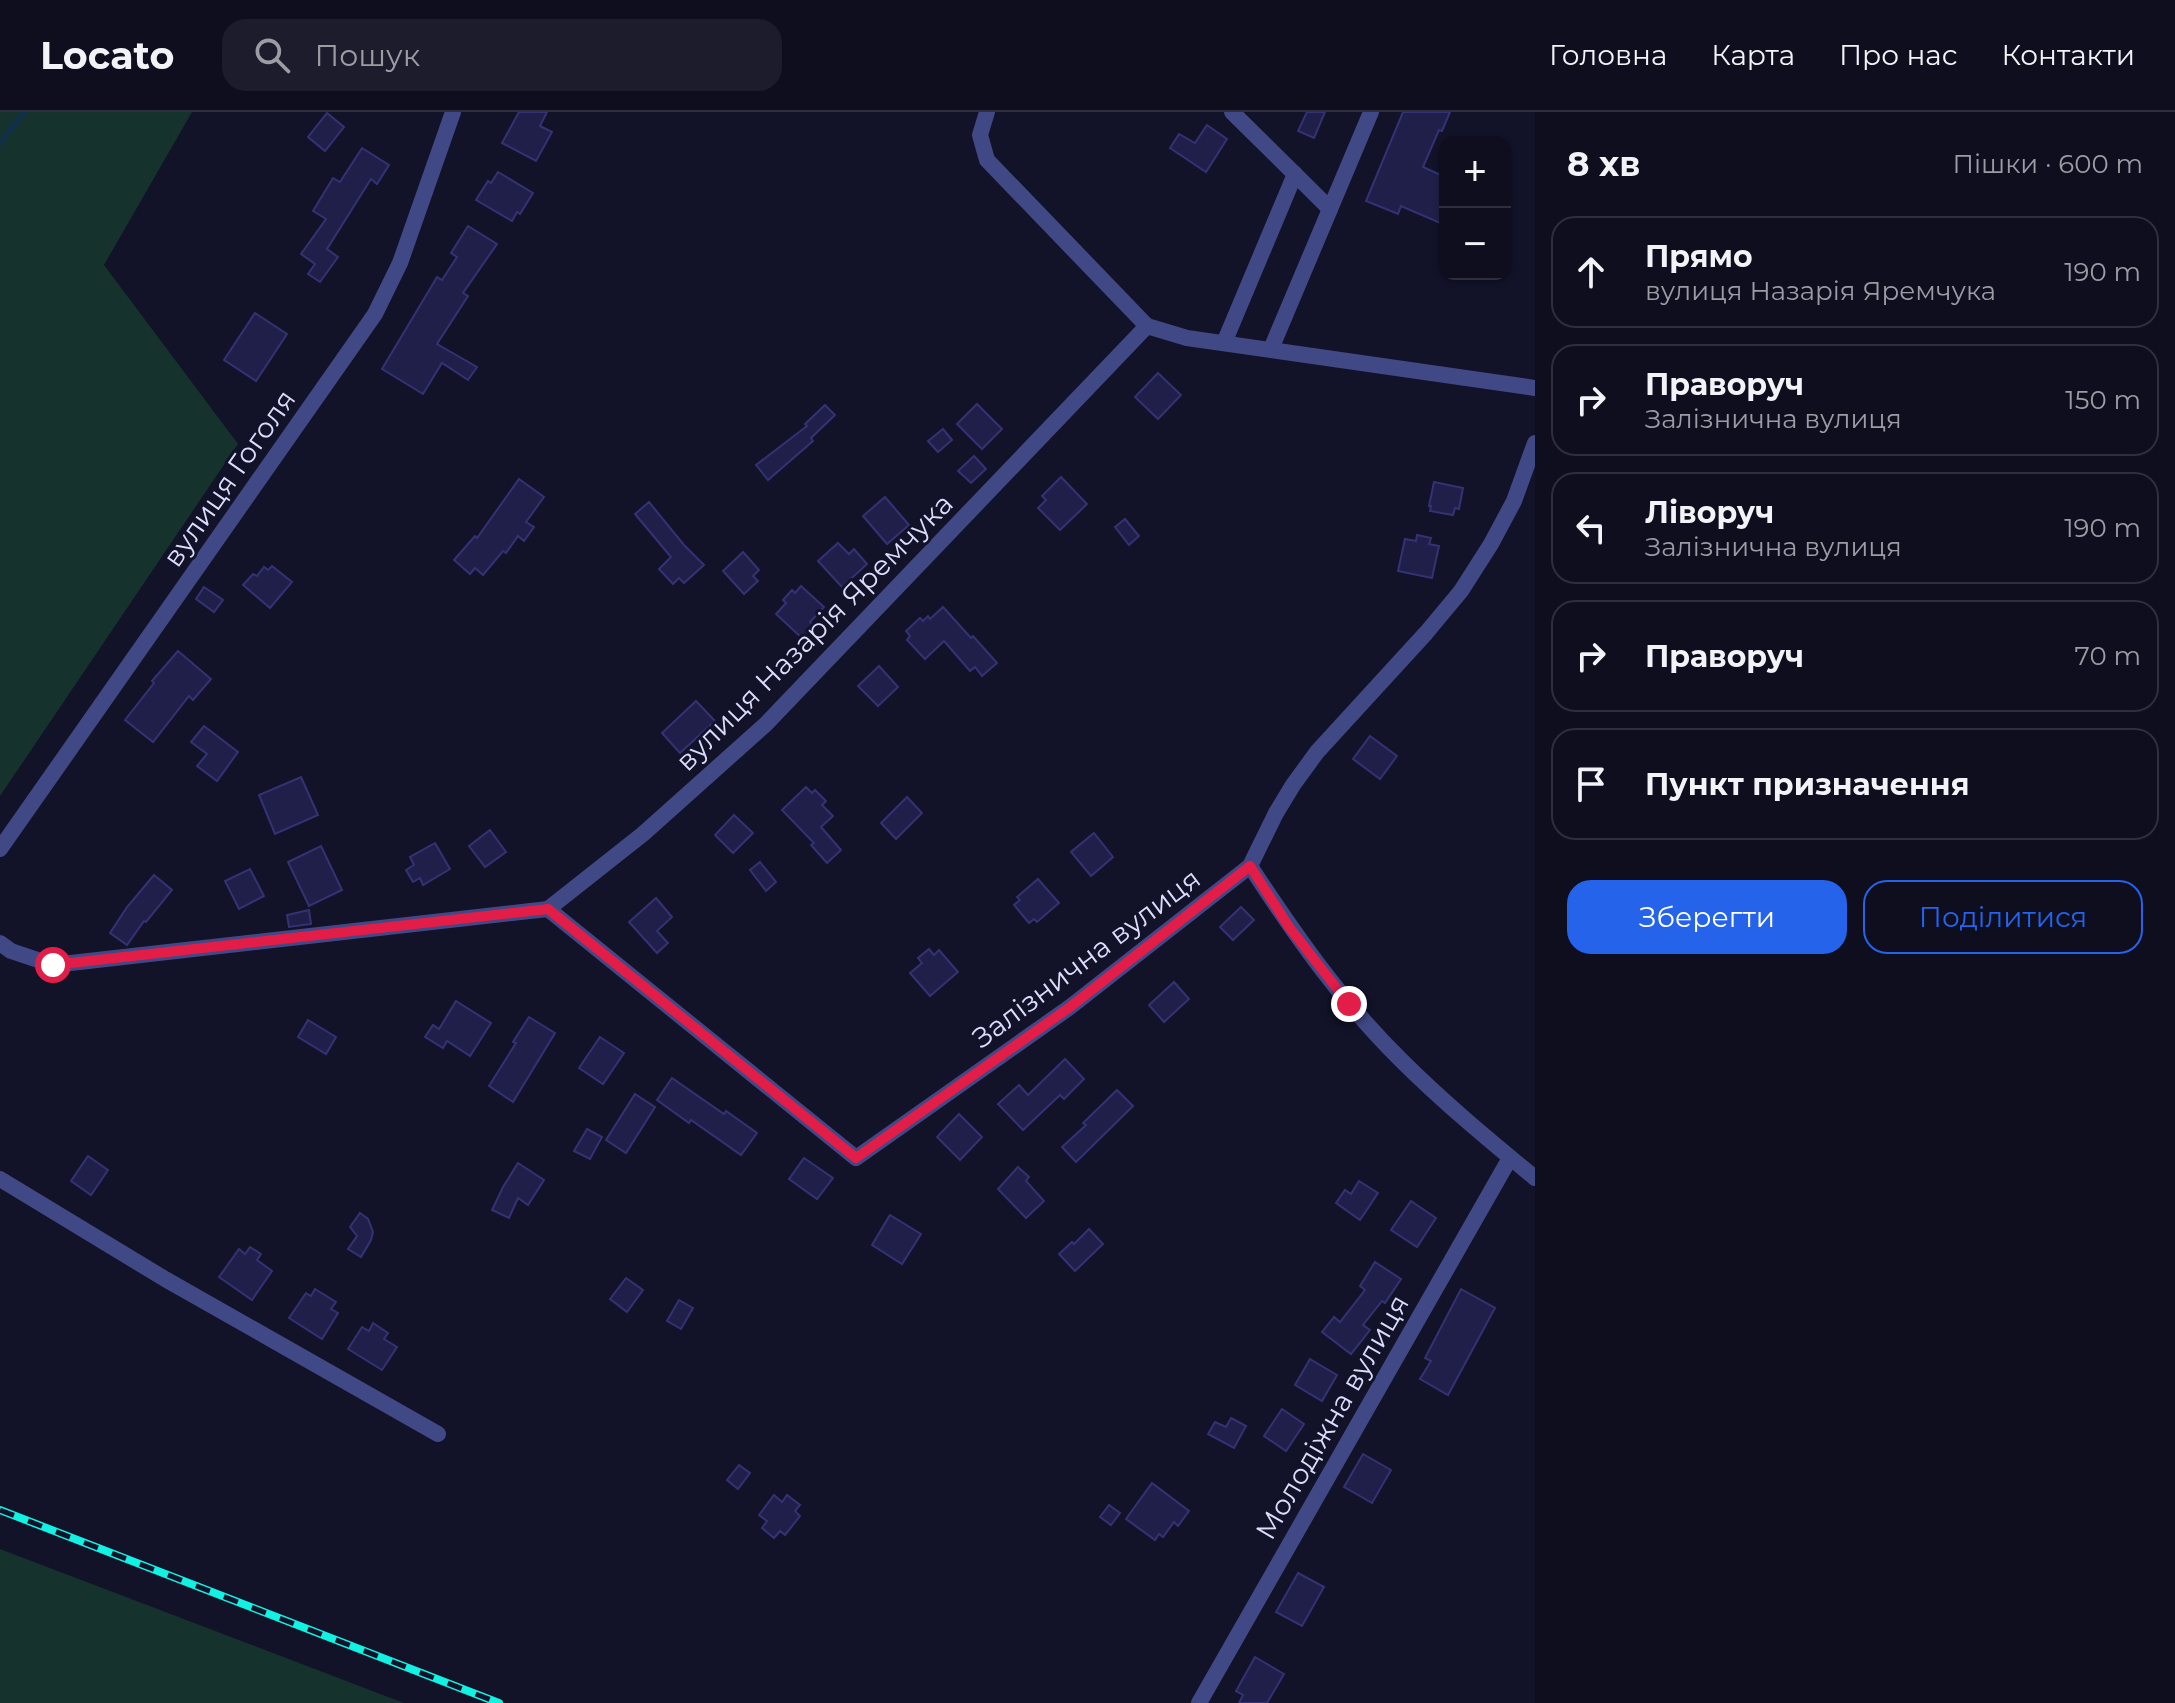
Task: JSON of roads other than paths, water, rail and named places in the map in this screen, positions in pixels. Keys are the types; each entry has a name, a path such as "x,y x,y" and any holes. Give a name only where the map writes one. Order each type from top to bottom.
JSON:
{"street":[{"name":"вулиця Гоголя","path":"0,849 375,314 400,263 453,112"},
{"path":"987,112 980,135 987,160 1147,326 1187,338 1535,388"},
{"path":"1232,112 1330,209"},
{"path":"1271,349 1371,112"},
{"path":"1224,343 1295,174"},
{"name":"вулиця Назарія Яремчука","path":"548,909 643,834 766,724 1147,326"},
{"name":"Залізнична вулиця","path":"548,909 856,1158 1070,1007 1250,866 1276,813 1317,752 1461,591 1514,501 1535,443"},
{"path":"1250,866 1289,927 1349,1004 1399,1059 1447,1105 1535,1178"},
{"path":"0,943 11,951 53,965 548,909"},
{"name":"Молодіжна вулиця","path":"1199,1703 1510,1158"},
{"path":"0,1179 165,1279 438,1434"}],"waterway":[{"path":"0,143 25,112"}],"railway":[{"path":"0,1510 499,1703"}]}
